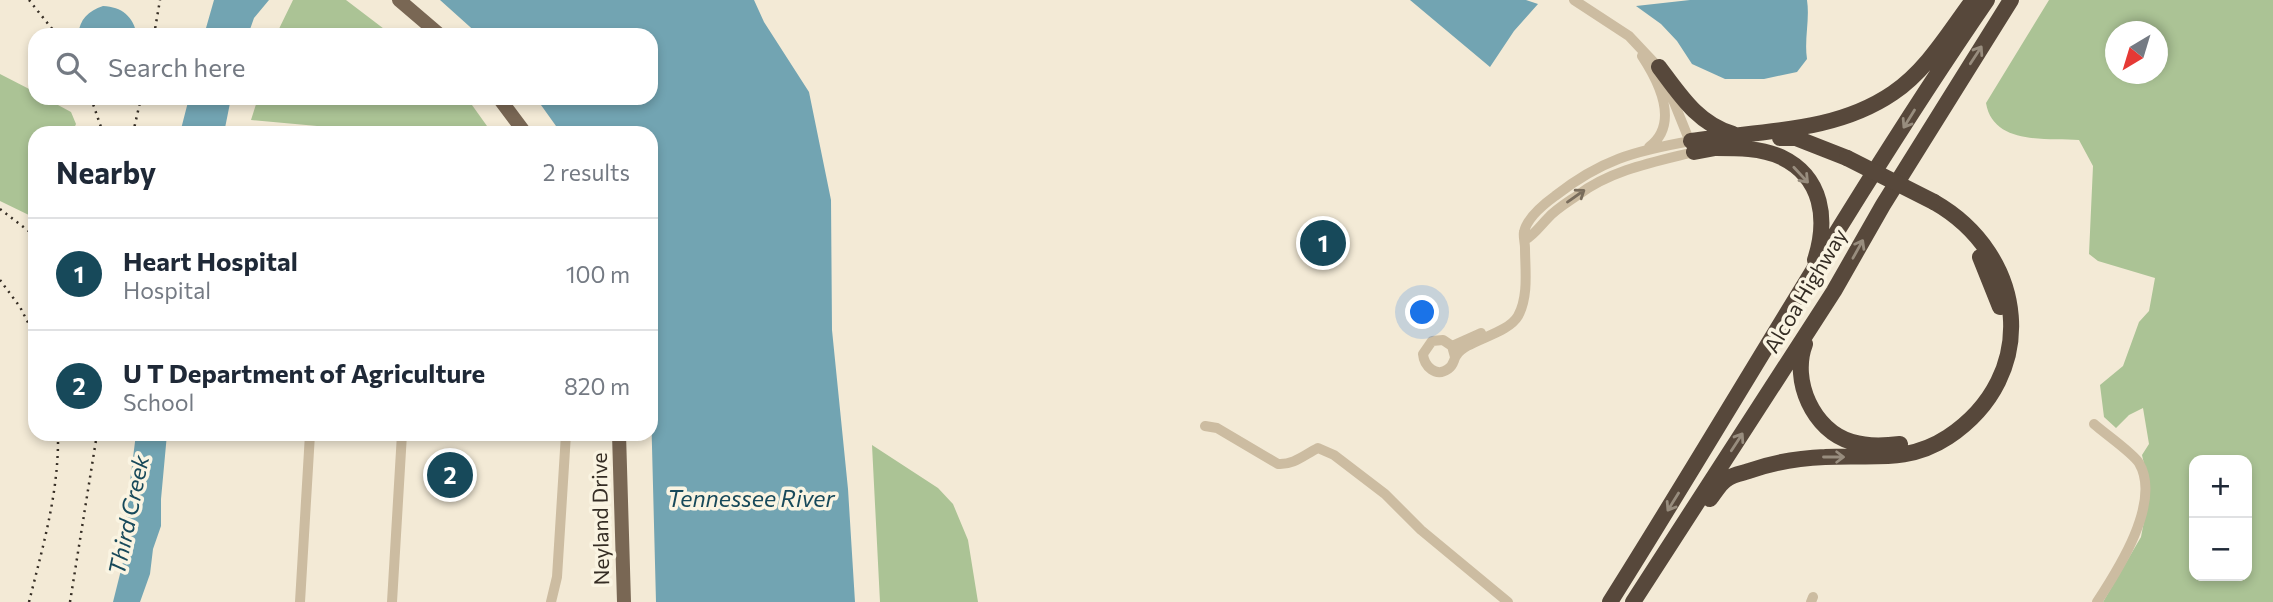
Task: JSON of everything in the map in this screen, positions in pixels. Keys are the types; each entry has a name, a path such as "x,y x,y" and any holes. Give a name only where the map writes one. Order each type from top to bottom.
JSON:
{"highway":[{"path":"1692,146 1730,134 1794,130 1822,124 1875,104 1894,93 1931,58 1973,0"},
{"name":"Alcoa Highway","path":"1610,602 1810,276 1987,0"},
{"name":"Alcoa Highway","path":"1634,602 1814,322 1882,205 2011,0"},
{"path":"1634,602 1690,522 1727,479 1771,463 1825,457 1883,458 1918,453 1948,437 1983,409 2002,375 2012,340 2011,303 1992,254 1975,232 1955,214 1931,207 1796,138 1730,134 1710,125 1692,110 1659,67"},
{"path":"1716,148 1736,143 1796,147 1845,163"},
{"path":"1692,146 1758,150 1781,157 1799,170 1816,192 1823,218 1819,247 1810,276"},
{"path":"1814,322 1801,354 1801,380 1811,408 1827,427 1850,442 1882,447 1914,442 1942,428 1974,401 1992,370 2001,339 2000,305 1982,259 1967,240 1931,207"}],"main road":[{"path":"398,0 432,28"},
{"path":"504,105 520,126"},
{"name":"Neyland Drive","path":"620,441 624,602"}],"street":[{"path":"1574,0 1629,36 1659,67 1692,146"},
{"path":"1629,36 1649,66 1666,111 1663,134 1647,149"},
{"path":"1453,351 1503,323 1521,306 1525,284 1524,232 1537,212 1581,175 1610,161 1647,149 1692,146"},
{"path":"1525,240 1532,236 1550,215 1581,192 1614,175 1692,146"},
{"path":"2094,424 2139,462 2145,500 2128,551 2097,602"},
{"path":"1205,426 1217,428 1278,464 1298,460 1318,448 1334,455 1385,494 1421,530 1508,602"},
{"path":"300,602 310,441"},
{"path":"392,602 402,441"},
{"path":"551,602 557,577 566,441"}],"green space":[{"path":"293,0 346,0 383,28 279,28"},
{"path":"2049,0 2273,0 2273,602 2103,602 2141,537 2150,490 2142,455 2149,444 2143,408 2129,415 2116,428 2104,417 2100,385 2123,366 2139,322 2149,311 2155,278 2098,261 2089,254 2093,166 2079,140 2037,138 2010,133 1991,117 1986,103"},
{"path":"0,74 28,88 28,105 58,105 71,112 76,124 28,126 28,215 0,201"},
{"path":"256,105 472,105 487,126 317,126 251,120"},
{"path":"872,445 938,488 953,504 968,540 978,602 880,602"}],"water":[{"path":"214,0 269,0 254,18 250,28 206,28"},
{"name":"Tennessee River","path":"440,0 754,0 764,22 809,92 831,200 832,330 848,489 855,602 656,602 652,441 658,441 658,126 556,126 541,105 658,105 658,28 471,28"},
{"path":"1410,0 1526,0 1538,4 1514,31 1490,67"},
{"path":"1690,0 1807,0 1807,59 1797,72 1764,79 1725,79 1692,64 1677,41 1661,24 1636,6"},
{"path":"103,6 116,8 126,14 135,28 80,28 86,16"},
{"path":"187,105 230,105 225,126 182,126"},
{"name":"Third Creek","path":"135,441 166,441 161,526 153,549 150,574 140,602 113,602 128,542 126,513"}],"railway":[{"path":"29,0 51,28"},
{"path":"155,28 160,0"},
{"path":"93,105 101,126"},
{"path":"135,126 139,105"},
{"path":"0,209 28,231"},
{"path":"0,280 28,322"},
{"path":"29,602 53,498 58,441"},
{"path":"70,602 96,441"}],"place":[{"name":"Heart Hospital","path":"1323,243"},
{"name":"U T Department of Agriculture","path":"450,475"}]}
